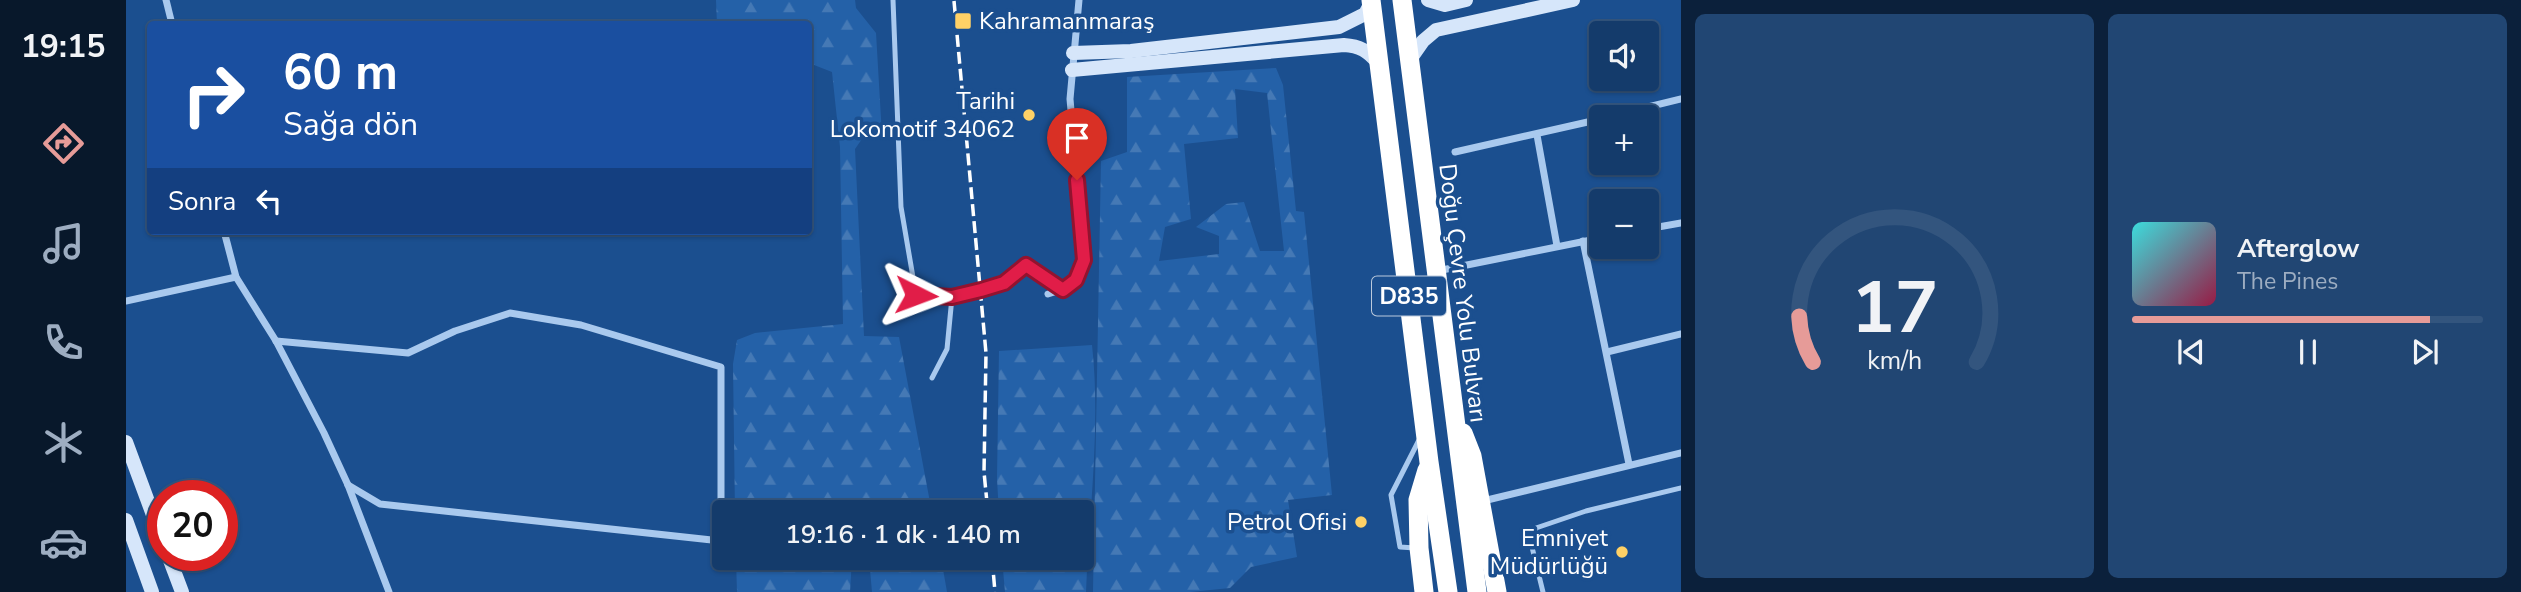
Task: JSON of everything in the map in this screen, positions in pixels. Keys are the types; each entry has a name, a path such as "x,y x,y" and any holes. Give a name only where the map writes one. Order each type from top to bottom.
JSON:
{"highway":[{"name":"Doğu Çevre Yolu Bulvarı","path":"1402,0 1477,592"},
{"name":"D835","path":"1371,1 1448,592"},
{"path":"1455,420 1472,456 1497,592"},
{"path":"1424,592 1419,548 1418,500 1429,462"}],"main road":[{"path":"1428,0 1445,5 1466,0"},
{"path":"1409,61 1423,41 1436,30 1573,0"},
{"path":"1073,53 1131,51 1339,27 1364,14 1371,1"},
{"path":"1072,70 1344,45 1357,46 1370,52 1378,63"},
{"path":"126,442 147,499"},
{"path":"126,520 152,592"},
{"path":"174,571 182,592"}],"street":[{"path":"166,0 171,21"},
{"path":"1048,294 1063,290 1076,280 1084,260 1070,99 1079,0"},
{"path":"1656,105 1681,99"},
{"path":"1455,152 1589,122"},
{"path":"1537,135 1557,246"},
{"path":"1659,227 1681,223"},
{"path":"225,235 236,278 276,341 348,485 389,592"},
{"path":"1437,271 1589,240"},
{"path":"1583,241 1629,464"},
{"path":"126,301 236,278"},
{"path":"276,341 408,353 455,331 510,313 580,324 721,367 721,541 380,503 348,485"},
{"path":"1607,352 1681,334"},
{"path":"1482,502 1681,453"}],"lane":[{"path":"893,0 901,207 916,295 952,297 1004,283 1026,265 1063,290"},
{"path":"932,378 947,349 952,297"},
{"path":"1419,548 1400,547 1391,495 1426,427"},
{"path":"1543,592 1531,543 1536,528 1586,510 1681,488"}],"green space":[{"path":"716,0 855,0 856,8 876,33 882,136 864,136 855,149 864,336 899,337 930,500 735,500 733,364 737,340 755,333 843,324 840,147 832,72 812,64 812,21 717,21"},
{"path":"1276,68 1283,85 1296,211 1304,212 1332,495 1288,500 1297,557 1251,567 1230,588 1190,592 1093,592 1101,161 1127,152 1127,77","holes":["1235,89 1267,93 1284,251 1260,251 1244,202 1226,204 1196,227 1219,236 1219,254 1159,261 1165,227 1191,219 1184,144 1238,138"]},
{"path":"1092,345 1095,438 1091,500 998,500 999,351"},
{"path":"736,570 851,570 850,592 737,592"},
{"path":"870,570 943,570 947,592 872,592"},
{"path":"1003,570 1087,570 1086,592 1005,592"}],"railway":[{"path":"954,1 986,353 984,472 987,500"},
{"path":"993,570 995,592"}],"place":[{"name":"Kahramanmaraş","path":"963,21"},
{"name":"Tarihi Lokomotif 34062","path":"1029,115"},
{"name":"Petrol Ofisi","path":"1361,522"},
{"name":"Emniyet Müdürlüğü","path":"1622,552"}],"route":[{"path":"916,295 952,297 981,290 1004,283 1026,265 1063,290 1076,280 1084,260 1077,180"}]}
